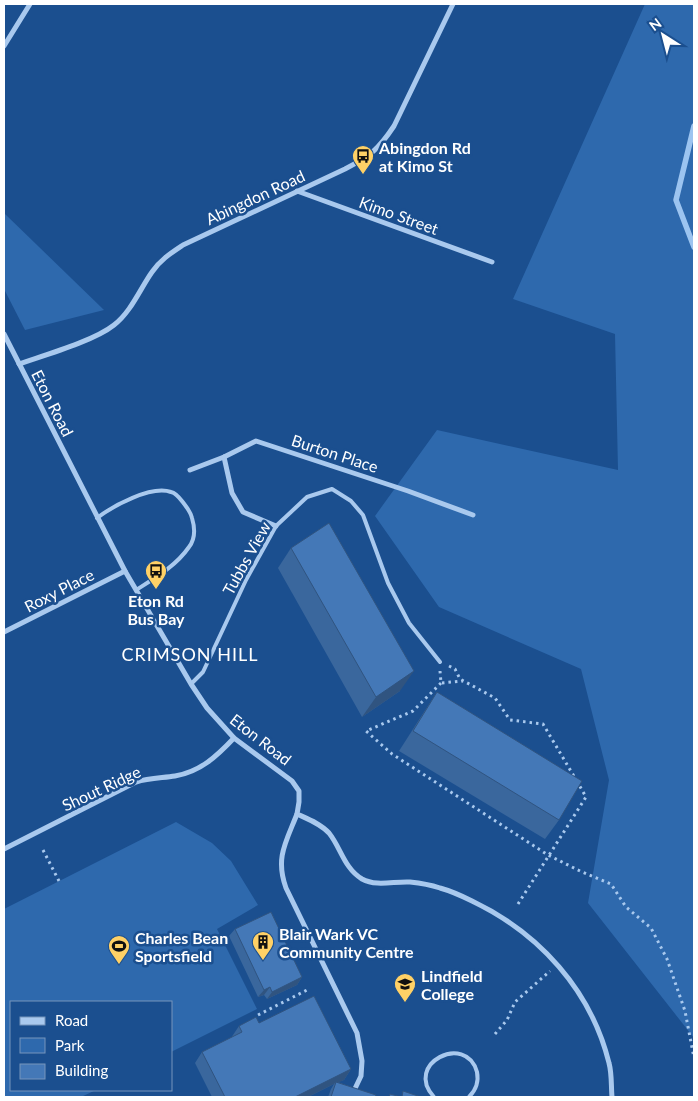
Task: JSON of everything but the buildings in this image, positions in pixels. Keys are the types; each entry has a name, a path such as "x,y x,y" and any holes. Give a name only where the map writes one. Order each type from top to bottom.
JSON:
{"street":[{"path":"4,46 30,4"},
{"name":"Abingdon Road","path":"19,364 94,337 114,325 129,309 152,271 165,257 183,245 358,162 382,145 394,126 453,4"},
{"name":"Kimo Street","path":"297,191 492,262"},
{"name":"Eton Road","path":"4,334 125,571 191,684 207,708 234,738 292,780 299,791 297,814 283,850 280,867 286,888 358,1033 362,1061 361,1076 352,1097"},
{"name":"Burton Place","path":"190,470 224,457 256,441 408,491 473,515"},
{"path":"224,457 232,492 243,512 276,526"},
{"name":"Roxy Place","path":"4,632 125,571"},
{"name":"Shout Ridge","path":"4,849 136,782 148,778 188,773 199,768 219,753 234,738"},
{"path":"297,814 311,820 328,832 345,862 362,879 372,883 411,882 441,888 507,920 525,933 557,964 586,1004 600,1035 609,1064 612,1097"}],"lane":[{"name":"Tubbs View","path":"191,684 203,672 246,580 276,526 307,497 332,489 351,502 363,515 388,583 409,624 440,662"},
{"path":"97,518 111,508 133,498 158,491 172,492 180,497 192,515 195,531 191,546 172,566 136,590"},
{"path":"434,1097 428,1089 427,1073 435,1060 442,1055 450,1053 465,1057 476,1069 477,1085 470,1097"}],"path":[{"path":"441,683 440,662 455,669 463,681 495,698 510,720 544,724 586,797 518,904"},
{"path":"463,681 441,683 413,711 366,730 392,754 548,855 611,884 626,907 651,928 667,959 685,1011 694,1058"},
{"path":"43,850 59,881"},
{"path":"495,1034 507,1020 515,1002 557,964"},
{"path":"258,1015 307,990"}],"green space":[{"path":"645,4 694,4 694,1038 588,903 609,780 581,669 439,607 375,516 437,430 618,470 615,334 513,299"},
{"path":"4,213 104,310 25,330 4,289"},
{"name":"Charles Bean Sportsfield","path":"176,822 212,843 231,861 258,905 217,929 257,1009 172,1052 172,1001 10,1001 10,1091 94,1091 81,1097 4,1097 4,909"}],"waterway":[{"path":"694,126 676,200 694,247"}],"place":[{"name":"Abingdon Rd at Kimo St","path":"363,175"},
{"name":"Eton Rd Bus Bay","path":"156,590"},
{"name":"Blair Wark VC Community Centre","path":"263,961"},
{"name":"Charles Bean Sportsfield","path":"119,965"},
{"name":"Lindfield College","path":"405,1003"}],"district":[{"name":"CRIMSON HILL","path":"190,654"}]}
